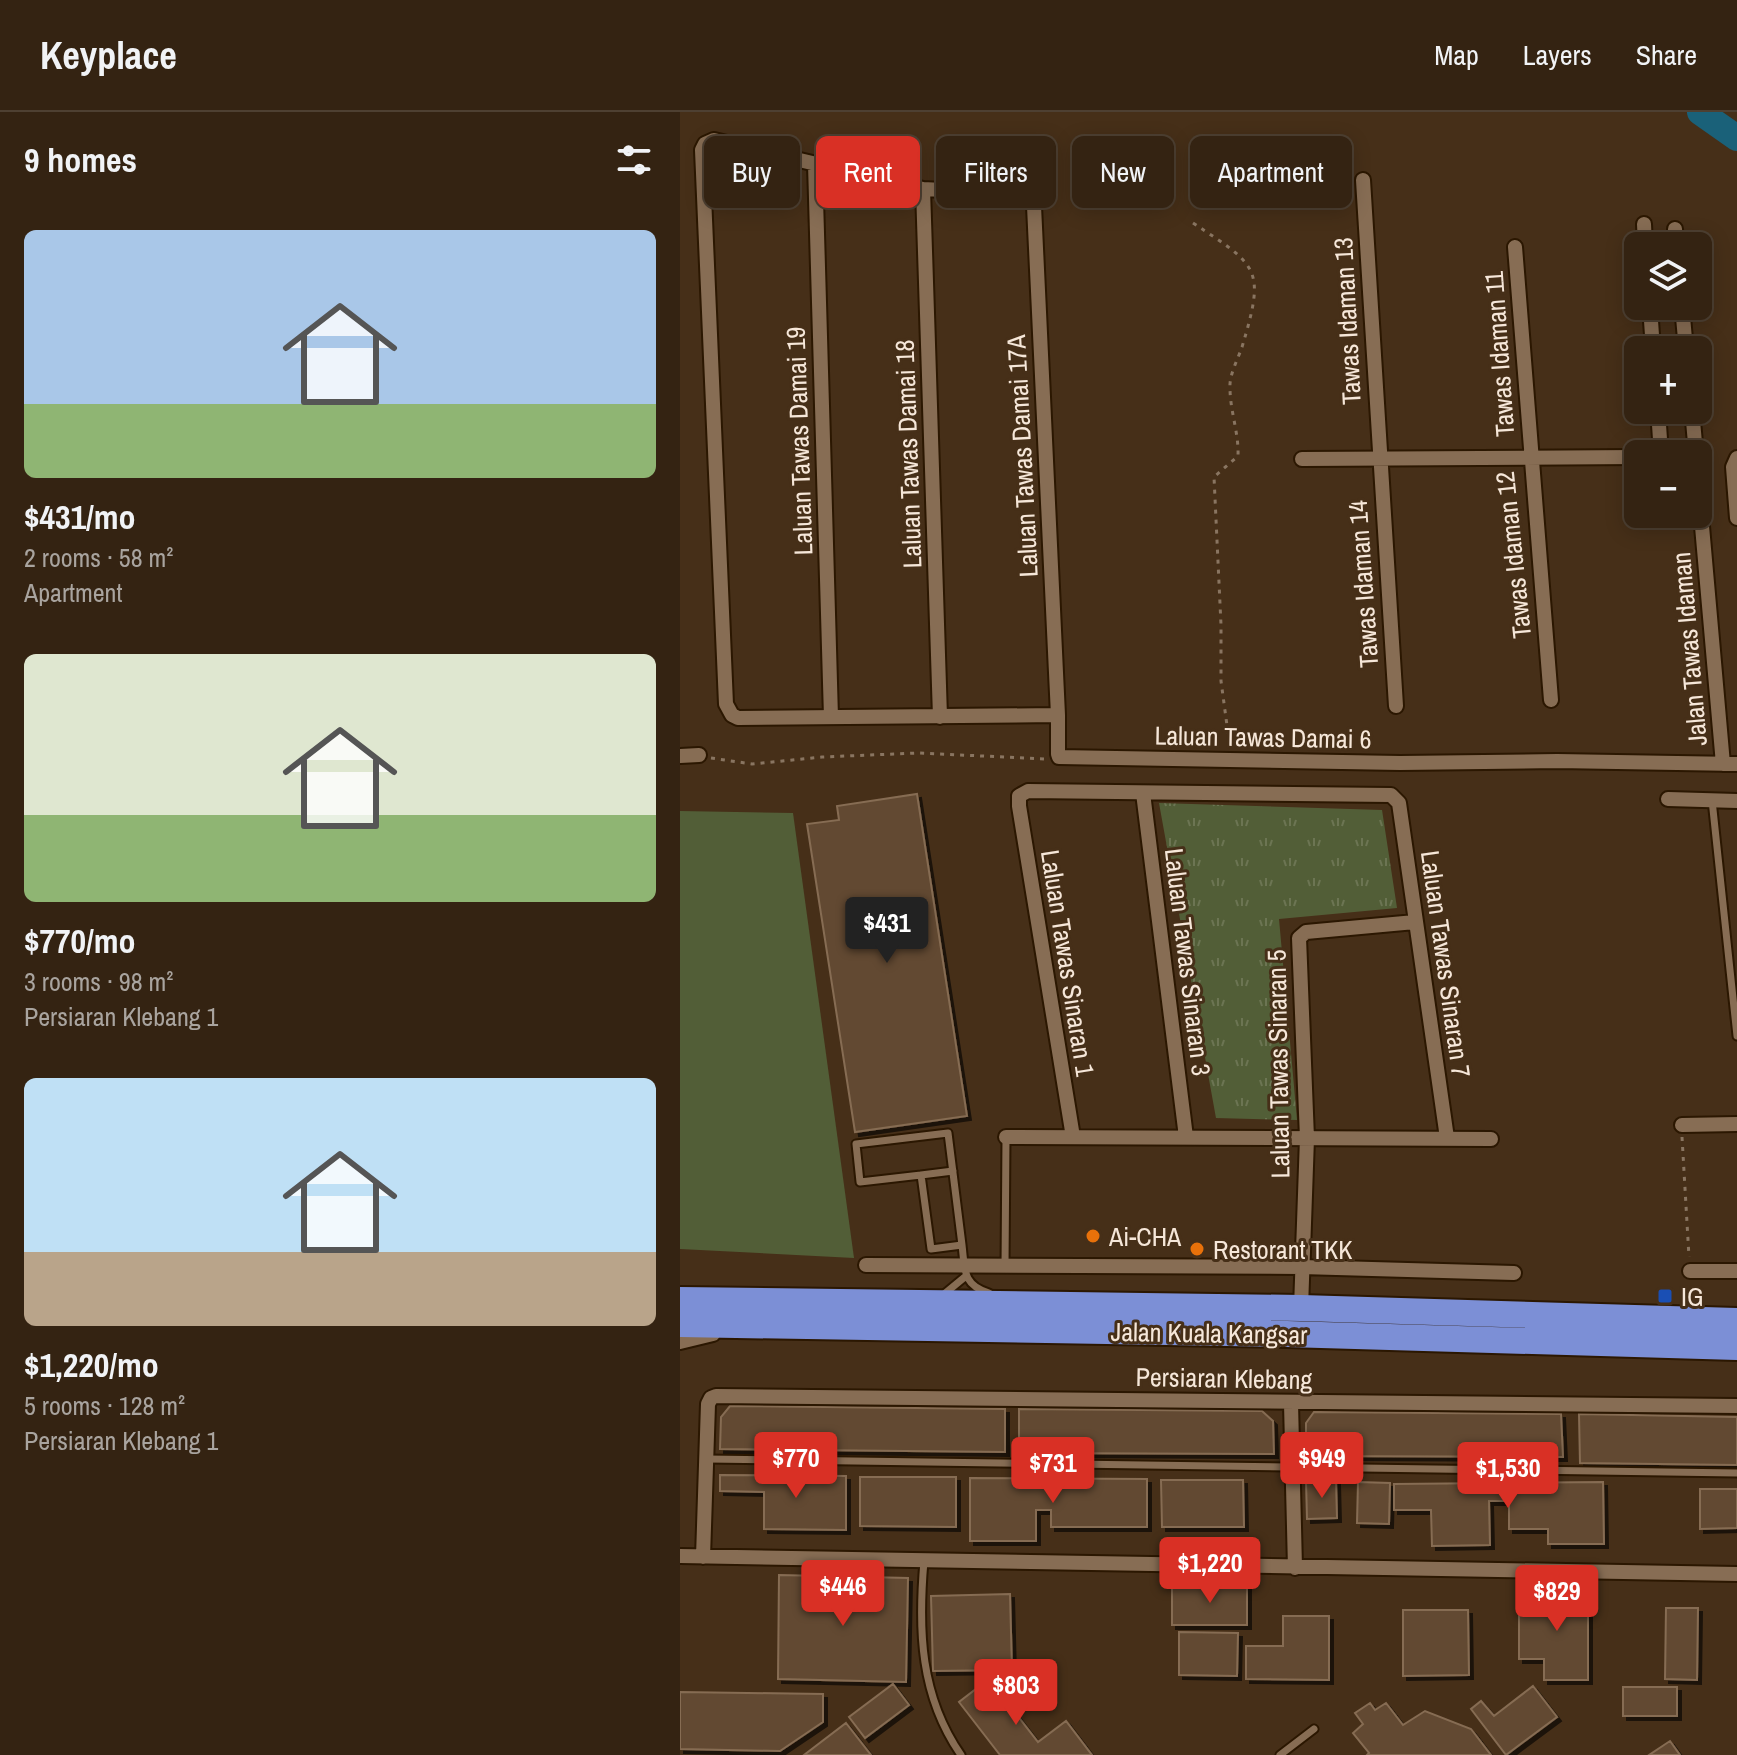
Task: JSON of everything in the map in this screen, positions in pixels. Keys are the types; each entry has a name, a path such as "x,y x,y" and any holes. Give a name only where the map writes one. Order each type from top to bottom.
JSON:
{"highway":[{"name":"Jalan Kuala Kangsar","path":"680,1300 1301,1308 1737,1321"},
{"name":"Jalan Kuala Kangsar","path":"680,1324 1287,1334 1737,1347"}],"street":[{"path":"923,189 714,140 702,150 726,704 732,715 738,718 1058,715 1058,754 1062,758"},
{"name":"Laluan Tawas Damai 19","path":"815,164 831,717"},
{"name":"Tawas Idaman 13","path":"1363,180 1378,459"},
{"name":"Laluan Tawas Damai 17A","path":"923,189 1023,194 1034,206 1058,715"},
{"name":"Laluan Tawas Damai 18","path":"923,189 940,717"},
{"path":"1644,224 1644,232"},
{"name":"Tawas Idaman 11","path":"1515,247 1531,458"},
{"path":"1531,458 1624,457"},
{"name":"Tawas Idaman 12","path":"1302,459 1531,458 1551,700"},
{"path":"1736,458 1733,467 1737,518"},
{"name":"Tawas Idaman 14","path":"1378,459 1396,706"},
{"name":"Jalan Tawas Idaman","path":"1703,528 1730,764"},
{"path":"680,756 699,755"},
{"name":"Laluan Tawas Damai 6","path":"1062,758 1730,764"},
{"name":"Laluan Tawas Sinaran 1","path":"1073,1137 1019,796 1028,791 1143,793"},
{"name":"Laluan Tawas Sinaran 7","path":"1143,793 1391,795 1395,798 1399,803 1447,1138"},
{"name":"Laluan Tawas Sinaran 3","path":"1143,793 1186,1137"},
{"path":"1668,799 1737,801"},
{"name":"Laluan Tawas Sinaran 5","path":"1301,1308 1307,1138 1299,938 1306,932 1415,922"},
{"path":"1682,1125 1737,1124"},
{"path":"1006,1137 1491,1139"},
{"path":"866,1265 966,1271 1005,1266 1301,1267 1514,1273"},
{"path":"1690,1271 1737,1271"},
{"path":"680,1342 709,1334 756,1334 776,1325"},
{"name":"Persiaran Klebang","path":"705,1459 708,1404 716,1396 1737,1406"},
{"path":"1291,1403 1295,1568"},
{"path":"703,1557 705,1459"},
{"path":"680,1556 1737,1574"}],"lane":[{"path":"1712,800 1737,1036"},
{"path":"953,1171 860,1182 856,1144 948,1133 953,1171 962,1245 966,1271 971,1286 994,1294"},
{"path":"1005,1266 1006,1137"},
{"path":"921,1175 931,1249 962,1245"},
{"path":"870,1304 881,1297 941,1296 966,1271"},
{"path":"1004,1295 1023,1296 1043,1305"},
{"path":"705,1459 1737,1473"},
{"path":"924,1561 920,1609 927,1684 961,1755"},
{"path":"1280,1755 1314,1729"}],"path":[{"path":"1193,223 1238,252 1254,272 1254,301 1229,386 1239,442 1238,456 1214,477 1221,681 1232,760"},
{"path":"699,755 752,764 919,753 1062,758"},
{"path":"1682,1125 1690,1271"}],"green space":[{"path":"1159,803 1382,810 1397,908 1279,919 1297,1120 1216,1118"},
{"path":"680,811 793,813 854,1258 680,1249"}],"building":[{"path":"917,794 967,1116 855,1132 807,824 839,820 837,806"},
{"path":"730,1406 1005,1409 1005,1452 720,1449 721,1417"},
{"path":"1019,1409 1262,1411 1273,1421 1274,1454 1019,1453"},
{"path":"1314,1412 1561,1414 1563,1457 1306,1456 1306,1423"},
{"path":"1579,1414 1737,1417 1737,1465 1580,1463"},
{"path":"720,1475 846,1476 846,1530 764,1529 764,1492 720,1491"},
{"path":"860,1477 956,1477 956,1527 860,1526"},
{"path":"970,1478 1147,1479 1147,1527 1051,1527 1051,1510 1036,1510 1036,1541 970,1541"},
{"path":"1161,1480 1243,1480 1244,1527 1162,1527"},
{"path":"1336,1480 1337,1518 1307,1519 1306,1481"},
{"path":"1358,1482 1390,1483 1389,1524 1357,1523"},
{"path":"1603,1482 1604,1544 1548,1544 1548,1529 1509,1529 1509,1501 1489,1501 1490,1545 1432,1546 1431,1510 1394,1510 1394,1484"},
{"path":"1700,1489 1737,1489 1737,1528 1700,1529"},
{"path":"779,1575 908,1578 906,1682 778,1679"},
{"path":"1172,1585 1247,1585 1247,1625 1172,1625"},
{"path":"1530,1589 1588,1589 1588,1680 1544,1680 1544,1659 1519,1659 1519,1613 1530,1613"},
{"path":"1010,1594 1012,1670 933,1671 931,1596"},
{"path":"1666,1608 1698,1608 1697,1680 1665,1679"},
{"path":"1403,1610 1468,1610 1469,1675 1403,1676"},
{"path":"1283,1616 1329,1616 1329,1680 1246,1679 1246,1646 1283,1646"},
{"path":"1179,1632 1238,1633 1237,1676 1179,1675"},
{"path":"989,1679 1038,1742 1066,1721 1092,1755 1000,1755 959,1702"},
{"path":"893,1684 909,1705 865,1738 849,1717"},
{"path":"1533,1686 1557,1717 1506,1755 1471,1709 1481,1701 1494,1716"},
{"path":"1623,1687 1677,1687 1677,1716 1623,1716"},
{"path":"680,1692 823,1694 823,1722 780,1751 680,1749"},
{"path":"1370,1703 1375,1710 1386,1703 1403,1725 1425,1711 1471,1729 1491,1755 1367,1755 1369,1753 1353,1733 1363,1724 1355,1713"},
{"path":"846,1723 871,1755 804,1755"},
{"path":"1670,1741 1680,1755 1649,1755"}],"waterway":[{"path":"1700,112 1737,138"}],"place":[{"name":"Ai-CHA","path":"1093,1236"},
{"name":"Restorant TKK","path":"1197,1249"},
{"name":"IG","path":"1665,1296"}]}
